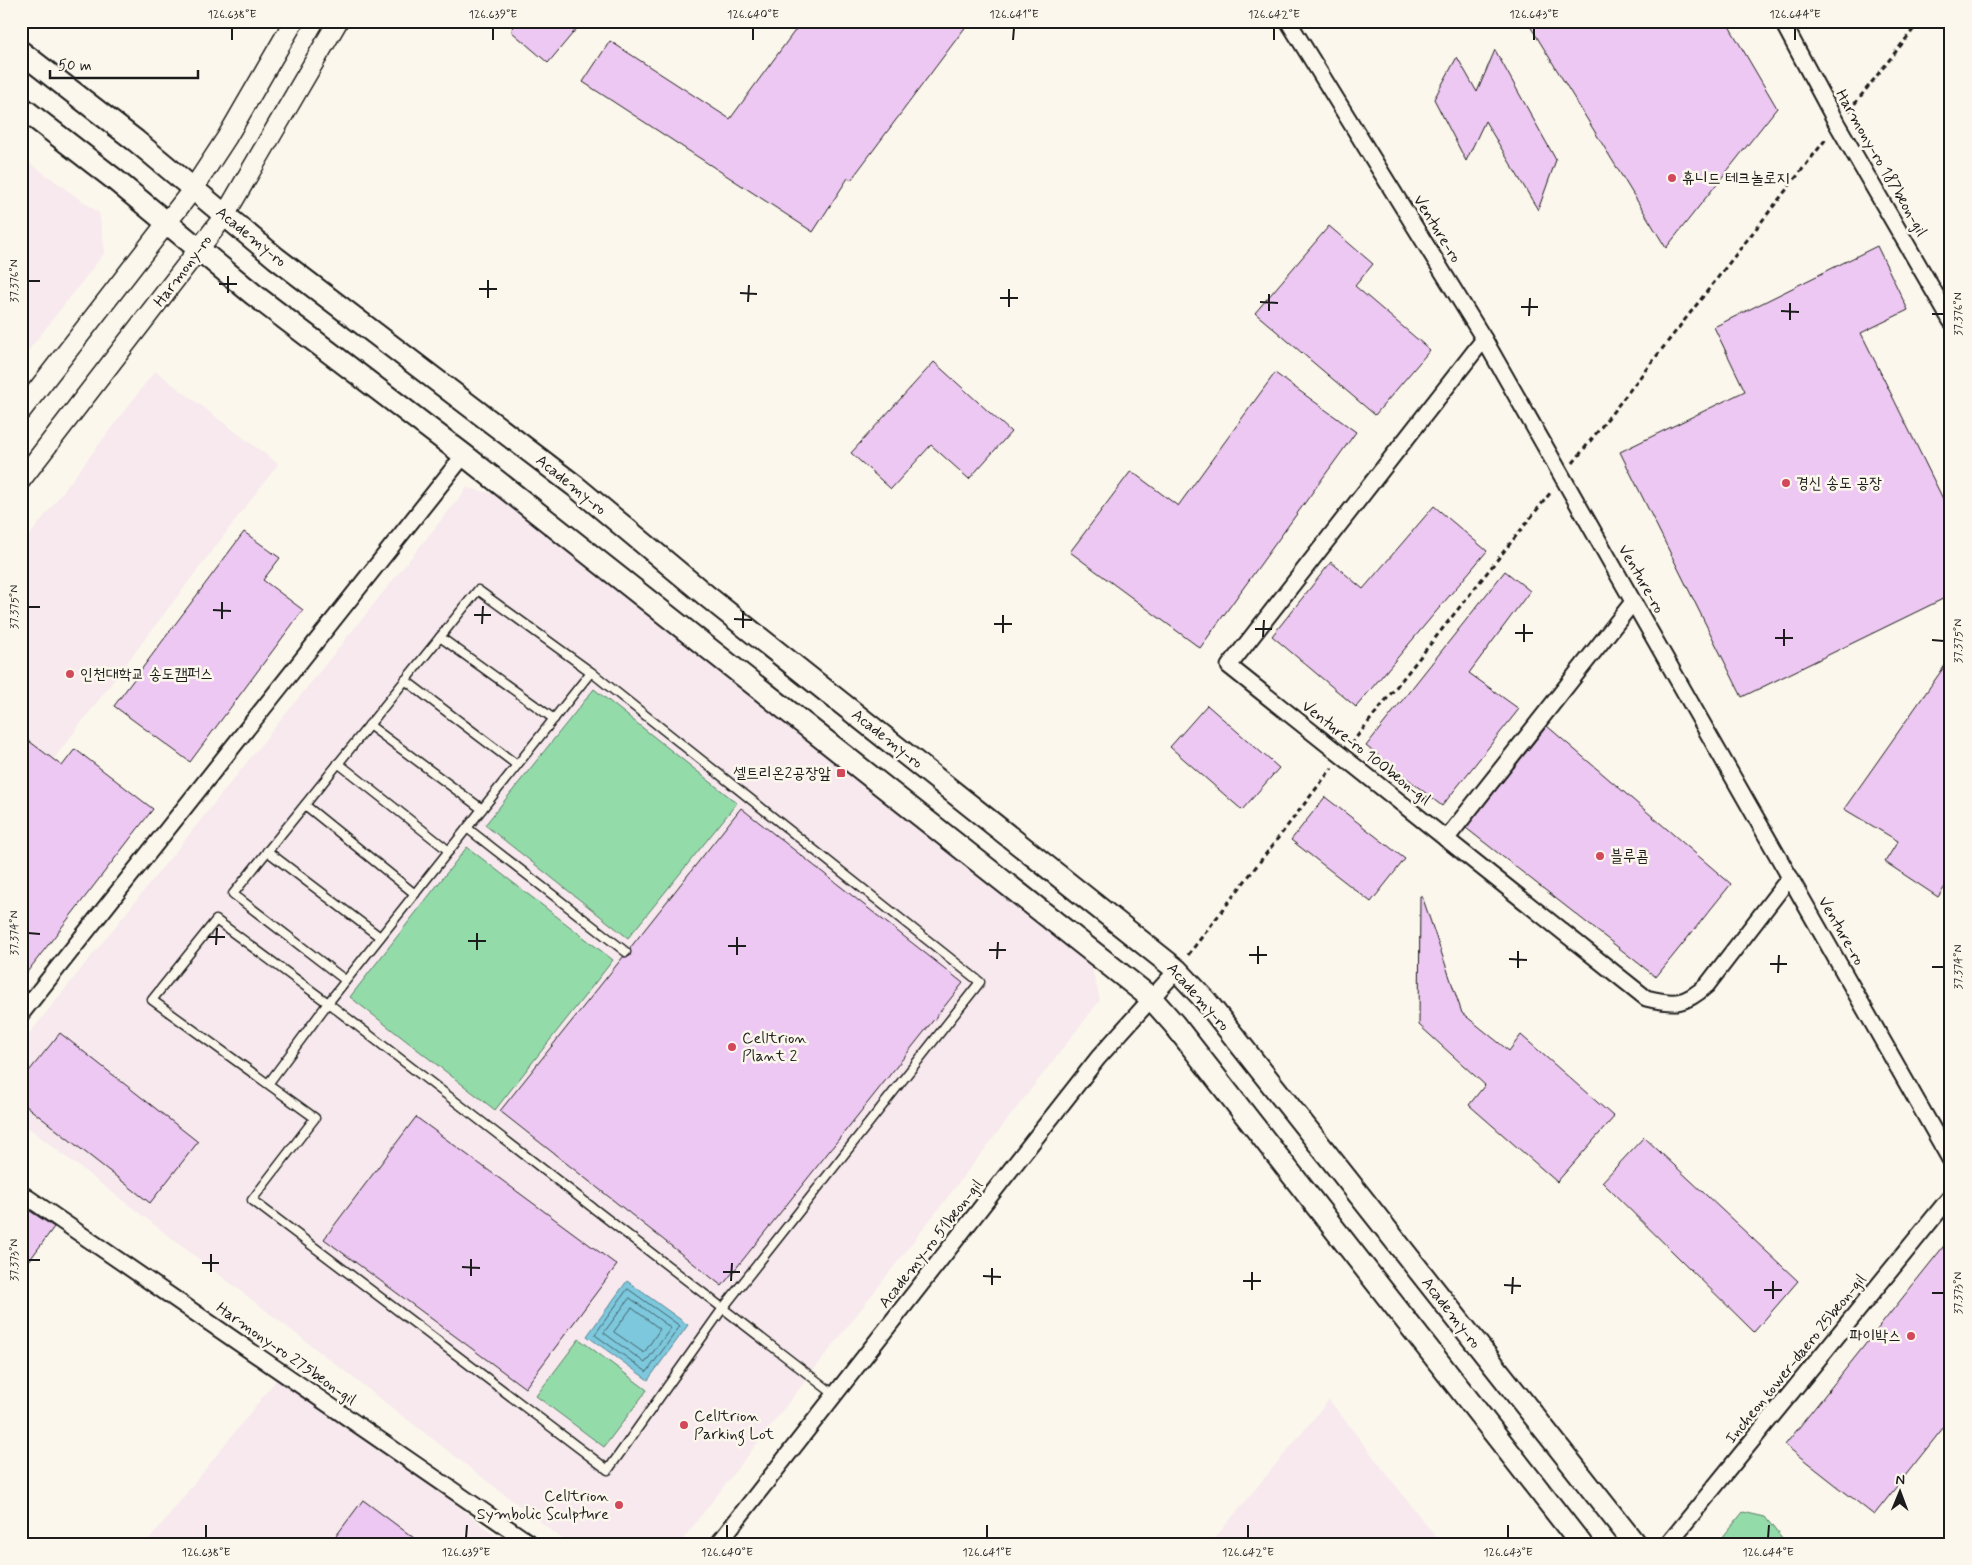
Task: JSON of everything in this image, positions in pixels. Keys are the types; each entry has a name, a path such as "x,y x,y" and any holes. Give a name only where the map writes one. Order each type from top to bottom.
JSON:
{"main road":[{"name":"Academy-ro","path":"21,52 136,141 276,258 575,486 708,597 1129,930 1176,970 1206,1001 1635,1544"},
{"path":"21,107 253,294 464,456 1151,998 1174,1024 1581,1544"}],"street":[{"path":"21,411 168,224 193,189 227,137 294,21"},
{"name":"Harmony-ro","path":"21,480 200,250 225,215 338,21"},
{"name":"Venture-ro","path":"1288,21 1484,340 1951,1161"},
{"name":"Harmony-ro 187beon-gil","path":"1782,21 1837,124 1951,321"},
{"name":"Venture-ro 100beon-gil","path":"1484,340 1229,666 1646,998 1668,1004 1691,1000 1707,985 1790,877"},
{"path":"21,1014 464,456"},
{"path":"1446,839 1633,602"},
{"name":"Academy-ro 51beon-gil","path":"718,1544 1098,1058 1176,970"},
{"name":"Harmony-ro 275beon-gil","path":"21,1193 531,1544"},
{"name":"Incheon tower-daero 25beon-gil","path":"1668,1544 1951,1196"}],"lane":[{"path":"345,980 233,894 478,590 591,672 980,982 723,1308 608,1470 252,1200 315,1118 152,1000 216,920 328,1003 723,1308 834,1394"},
{"path":"440,637 554,719"},
{"path":"268,1084 345,980 591,672"},
{"path":"405,680 517,765"},
{"path":"369,725 482,810"},
{"path":"338,763 449,851"},
{"path":"305,805 415,894"},
{"path":"467,828 626,952"},
{"path":"267,851 380,937"}],"path":[{"path":"1176,970 1837,124 1920,21"}],"shaded area":[{"path":"21,157 99,213 105,252 21,360"},
{"name":"인천대학교 송도캠퍼스","path":"155,371 278,464 21,802 21,547"},
{"path":"467,488 509,497 1088,955 1100,1000 679,1544 569,1544 21,1122 21,1044"},
{"path":"285,1369 506,1544 146,1544"},
{"path":"1329,1400 1441,1544 1210,1544"}],"green space":[{"path":"594,689 737,803 628,938 485,825"},
{"path":"467,847 613,960 495,1110 350,997"},
{"path":"579,1339 647,1390 604,1447 536,1396"},
{"path":"1743,1512 1765,1517 1786,1544 1717,1544"}],"water":[{"path":"627,1281 688,1325 648,1380 587,1336"}],"building":[{"path":"513,21 583,21 548,63 512,32"},
{"path":"802,21 970,21 851,180 848,178 813,232 583,82 610,41 730,119"},
{"name":"휴니드 테크놀로지","path":"1527,21 1726,21 1777,108 1666,248"},
{"path":"1495,50 1556,160 1538,210 1485,121 1466,161 1434,99 1457,57 1477,92"},
{"path":"1329,226 1373,264 1355,286 1430,350 1375,415 1255,313"},
{"name":"경신 송도 공장","path":"1877,246 1908,310 1861,333 1951,515 1951,595 1742,697 1620,452 1745,391 1714,327"},
{"path":"934,362 1011,432 969,479 931,445 891,489 851,453"},
{"path":"1275,373 1356,432 1200,648 1070,552 1131,471 1178,506"},
{"path":"1434,506 1487,551 1356,707 1272,636 1331,562 1363,589"},
{"path":"244,532 280,558 263,580 303,610 190,762 114,706"},
{"path":"1505,571 1530,591 1469,673 1519,709 1442,806 1366,746"},
{"path":"1951,657 1951,878 1938,897 1885,862 1898,841 1844,809"},
{"path":"1207,705 1279,768 1242,810 1170,747"},
{"name":"블루콤","path":"1547,726 1731,884 1656,977 1466,828"},
{"path":"21,735 62,766 75,749 153,809 21,980"},
{"path":"1325,797 1405,859 1371,902 1291,840"},
{"name":"Celltrion Plant 2","path":"741,808 963,983 722,1286 500,1111 623,957 630,956 630,948"},
{"path":"1420,896 1422,896 1462,1013 1509,1051 1521,1035 1614,1117 1557,1182 1469,1105 1485,1085 1419,1025"},
{"path":"60,1033 198,1142 150,1203 21,1102 21,1081"},
{"path":"416,1117 617,1265 525,1388 324,1239"},
{"path":"1644,1137 1798,1281 1754,1332 1602,1182"},
{"path":"21,1205 54,1227 21,1272"},
{"name":"파이박스","path":"1951,1237 1951,1418 1874,1515 1785,1445"},
{"path":"363,1500 422,1544 330,1544"}],"place":[{"name":"휴니드 테크놀로지","path":"1672,178"},
{"name":"경신 송도 공장","path":"1786,483"},
{"name":"인천대학교 송도캠퍼스","path":"70,674"},
{"name":"셀트리온2공장앞","path":"841,773"},
{"name":"블루콤","path":"1600,856"},
{"name":"Celltrion Plant 2","path":"732,1047"},
{"name":"파이박스","path":"1911,1336"},
{"name":"Celltrion Parking Lot","path":"684,1425"},
{"name":"Celltrion Symbolic Sculpture","path":"619,1505"}]}
